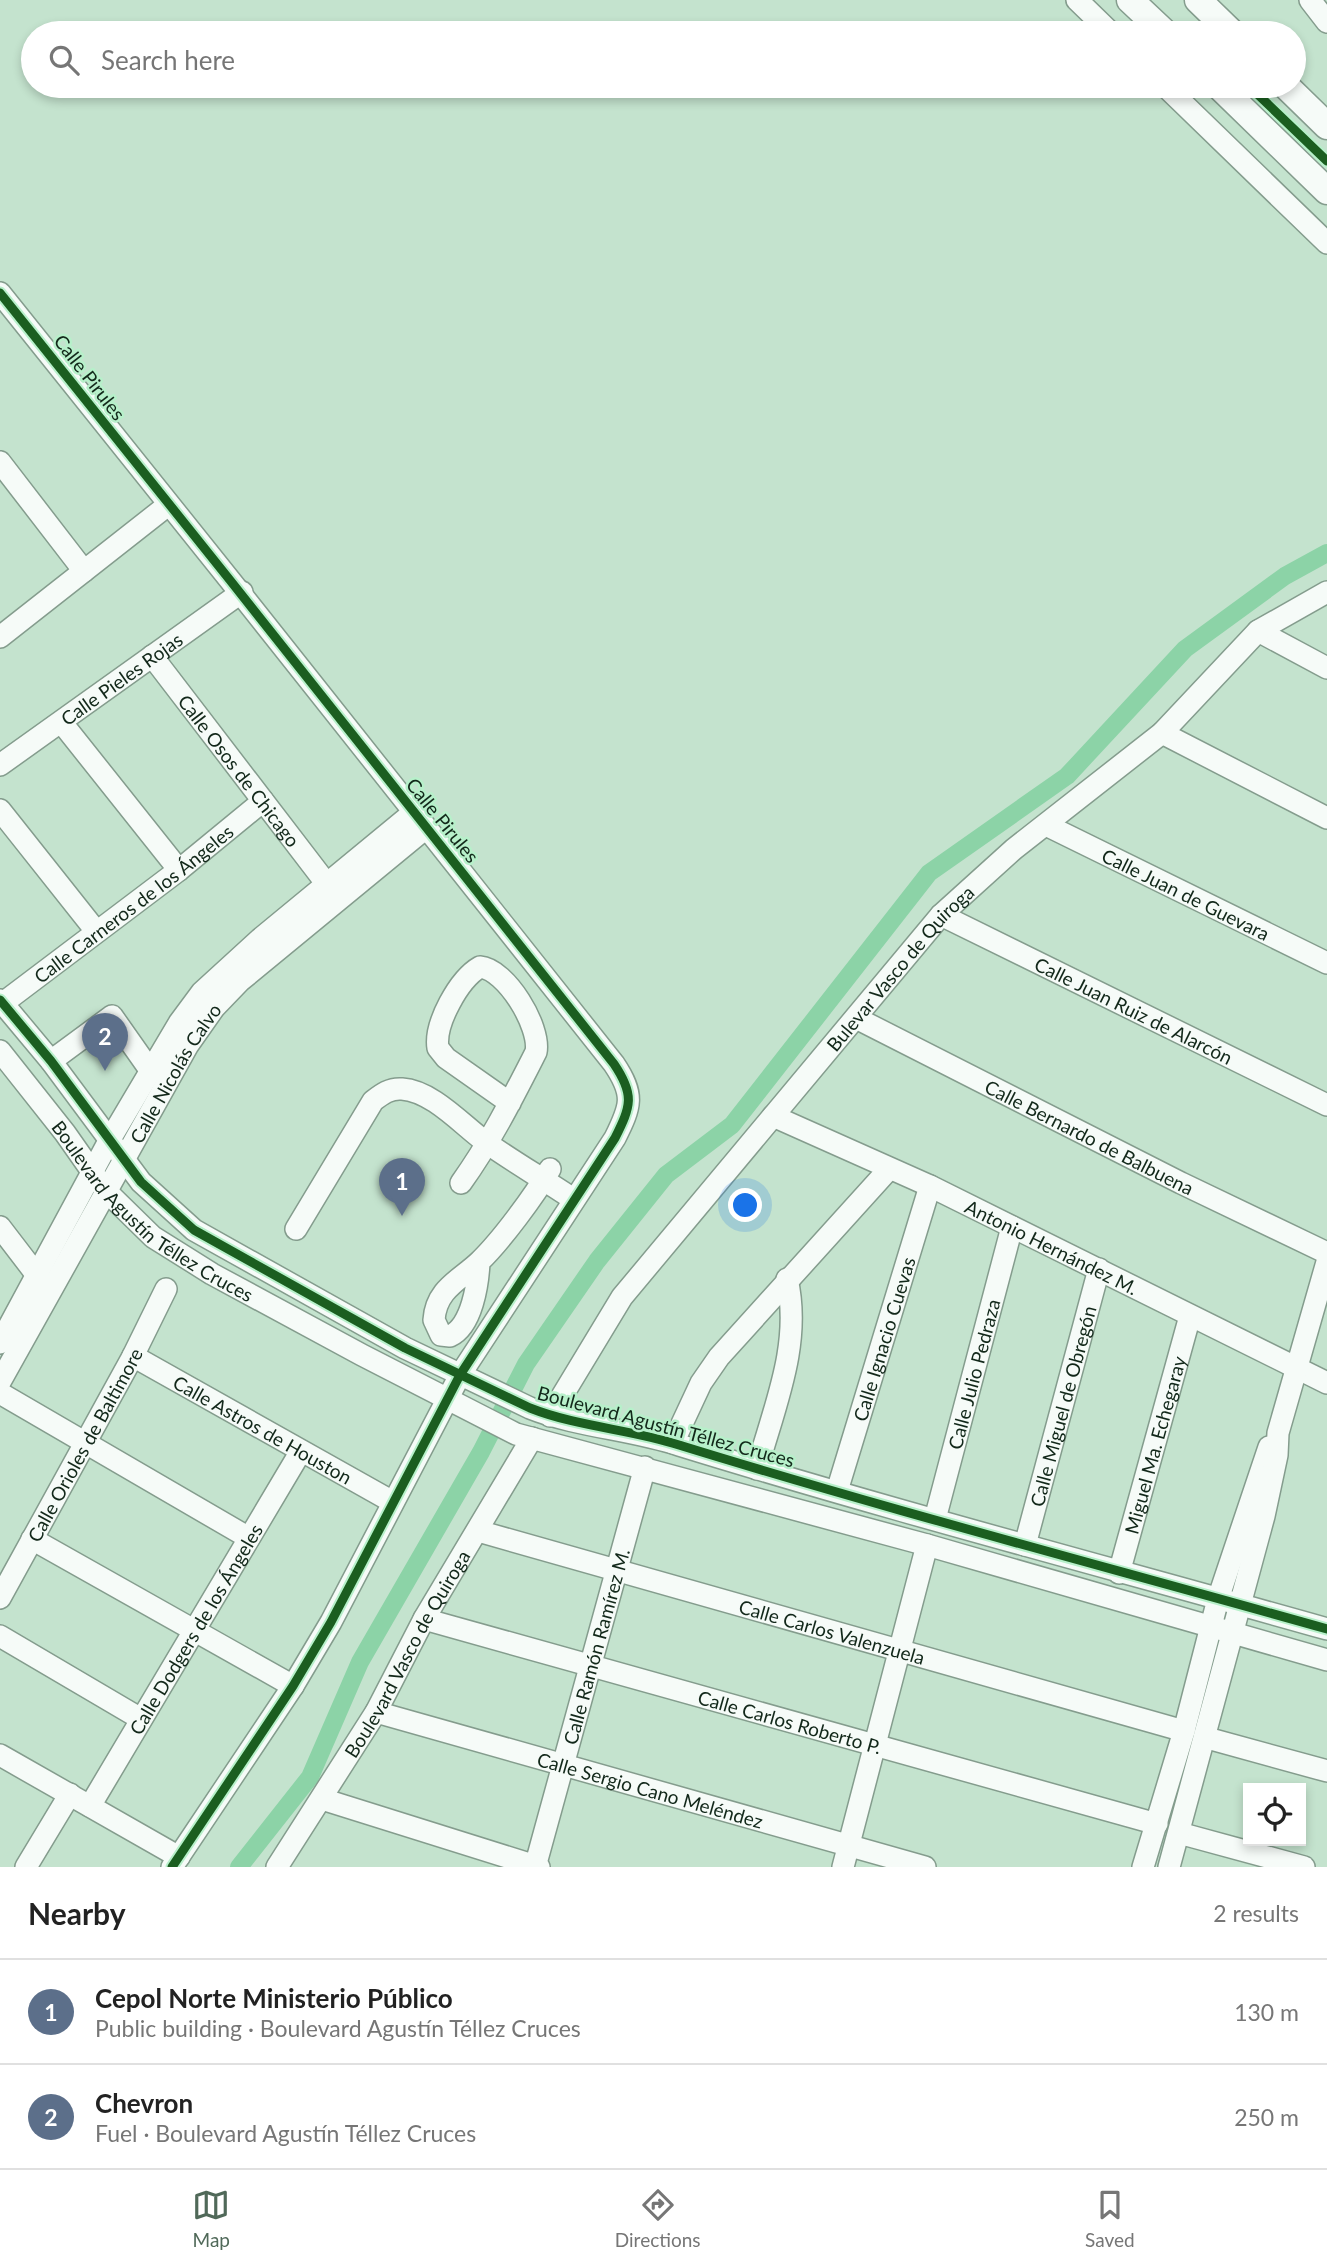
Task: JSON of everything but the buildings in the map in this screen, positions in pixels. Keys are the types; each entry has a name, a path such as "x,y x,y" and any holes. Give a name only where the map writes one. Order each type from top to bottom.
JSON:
{"main road":[{"path":"1130,0 1152,21"},
{"path":"1198,0 1220,21"},
{"path":"1231,98 1327,191"},
{"path":"1298,98 1327,126"}],"street":[{"path":"1077,0 1099,21"},
{"path":"1310,0 1327,22"},
{"path":"1177,98 1327,243"},
{"name":"Calle Pirules","path":"0,293 168,505 242,592 624,1078 630,1102 626,1115 578,1193 446,1399 331,1622 293,1686 175,1862"},
{"path":"0,461 84,571"},
{"path":"0,637 168,505"},
{"name":"Calle Pieles Rojas","path":"0,765 242,592"},
{"name":"Bulevar Vasco de Quiroga","path":"550,1416 622,1297 941,915 972,884 1162,733 1258,631 1327,592"},
{"path":"1258,631 1327,668"},
{"name":"Calle Osos de Chicago","path":"152,656 326,883"},
{"path":"62,723 179,870"},
{"path":"1162,733 1327,818"},
{"name":"Calle Carneros de los Ángeles","path":"1,1002 179,870 263,801"},
{"path":"0,810 96,931"},
{"name":"Calle Nicolás Calvo","path":"0,1343 109,1141 150,1070 202,992 326,883 420,820"},
{"name":"Calle Nicolás Calvo","path":"0,1382 188,1045 214,1007 420,820"},
{"name":"Calle Juan de Guevara","path":"1046,825 1327,963"},
{"name":"Calle Juan Ruiz de Alarcón","path":"941,915 1327,1105"},
{"path":"461,1183 491,1140 510,1103 536,1052 537,1033 531,1019 497,973 480,967 471,973 439,1023 438,1048 446,1058 510,1103"},
{"name":"Boulevard Agustín Téllez Cruces","path":"1,1002 51,1061 123,1159 163,1205 194,1230 405,1348 460,1375 550,1416 673,1443 1119,1573 1327,1629"},
{"path":"51,1061 112,1016 150,1070"},
{"name":"Calle Bernardo de Balbuena","path":"856,1018 1181,1183 1327,1253"},
{"name":"Boulevard Agustín Téllez Cruces","path":"0,1051 105,1191 131,1218 180,1256 477,1415 524,1436 927,1545 1327,1660"},
{"path":"296,1229 373,1101 385,1091 400,1088 413,1091 468,1128 578,1193"},
{"name":"Antonio Hernández M.","path":"773,1116 930,1186 1327,1383"},
{"path":"673,1443 701,1383 787,1279 888,1169"},
{"path":"479,1262 548,1174"},
{"name":"Calle Ignacio Cuevas","path":"837,1491 930,1186"},
{"path":"0,1227 37,1274"},
{"name":"Calle Julio Pedraza","path":"934,1519 1012,1227"},
{"path":"1143,1867 1184,1731 1218,1599 1264,1457 1278,1433 1327,1262"},
{"name":"Calle Miguel de Obregón","path":"1025,1545 1099,1269"},
{"path":"757,1469 790,1353 794,1308 787,1279"},
{"name":"Calle Orioles de Baltimore","path":"0,1598 133,1356 166,1289"},
{"name":"Miguel Ma. Echegaray","path":"1119,1573 1190,1316"},
{"name":"Calle Astros de Houston","path":"133,1356 391,1502"},
{"path":"0,1393 85,1445 249,1538"},
{"path":"1170,1867 1207,1738 1264,1517 1277,1455 1278,1433"},
{"name":"Boulevard Vasco de Quiroga","path":"276,1867 376,1712 424,1619 478,1531 524,1436"},
{"name":"Calle Dodgers de los Ángeles","path":"90,1806 301,1451"},
{"name":"Calle Ramón Ramírez M.","path":"536,1867 645,1467"},
{"name":"Calle Carlos Valenzuela","path":"478,1531 1184,1731"},
{"path":"32,1539 293,1686"},
{"path":"843,1867 901,1653 927,1545"},
{"name":"Calle Carlos Roberto P.","path":"424,1619 876,1748 1157,1824"},
{"path":"0,1636 141,1719"},
{"name":"Calle Sergio Cano Meléndez","path":"376,1712 925,1867"},
{"path":"1207,1738 1327,1771"},
{"path":"0,1755 90,1806 175,1862"},
{"path":"26,1867 69,1794"},
{"path":"322,1799 536,1867"},
{"path":"1179,1833 1304,1867"}],"waterway":[{"path":"239,1867 310,1777 360,1662 481,1452 526,1364 597,1261 666,1175 732,1125 929,873 1067,776 1185,649 1285,576 1327,553"}],"cycle path":[{"path":"1261,98 1327,161"},
{"path":"0,293 614,1064 628,1093 625,1117 615,1138 460,1375 331,1622 293,1686 172,1867"},
{"path":"0,1000 51,1061 141,1182 194,1230 405,1348 530,1408 567,1420 660,1440 1327,1629"}],"place":[{"name":"Chevron","path":"105,1071"},
{"name":"Cepol Norte Ministerio Público","path":"402,1216"}]}
